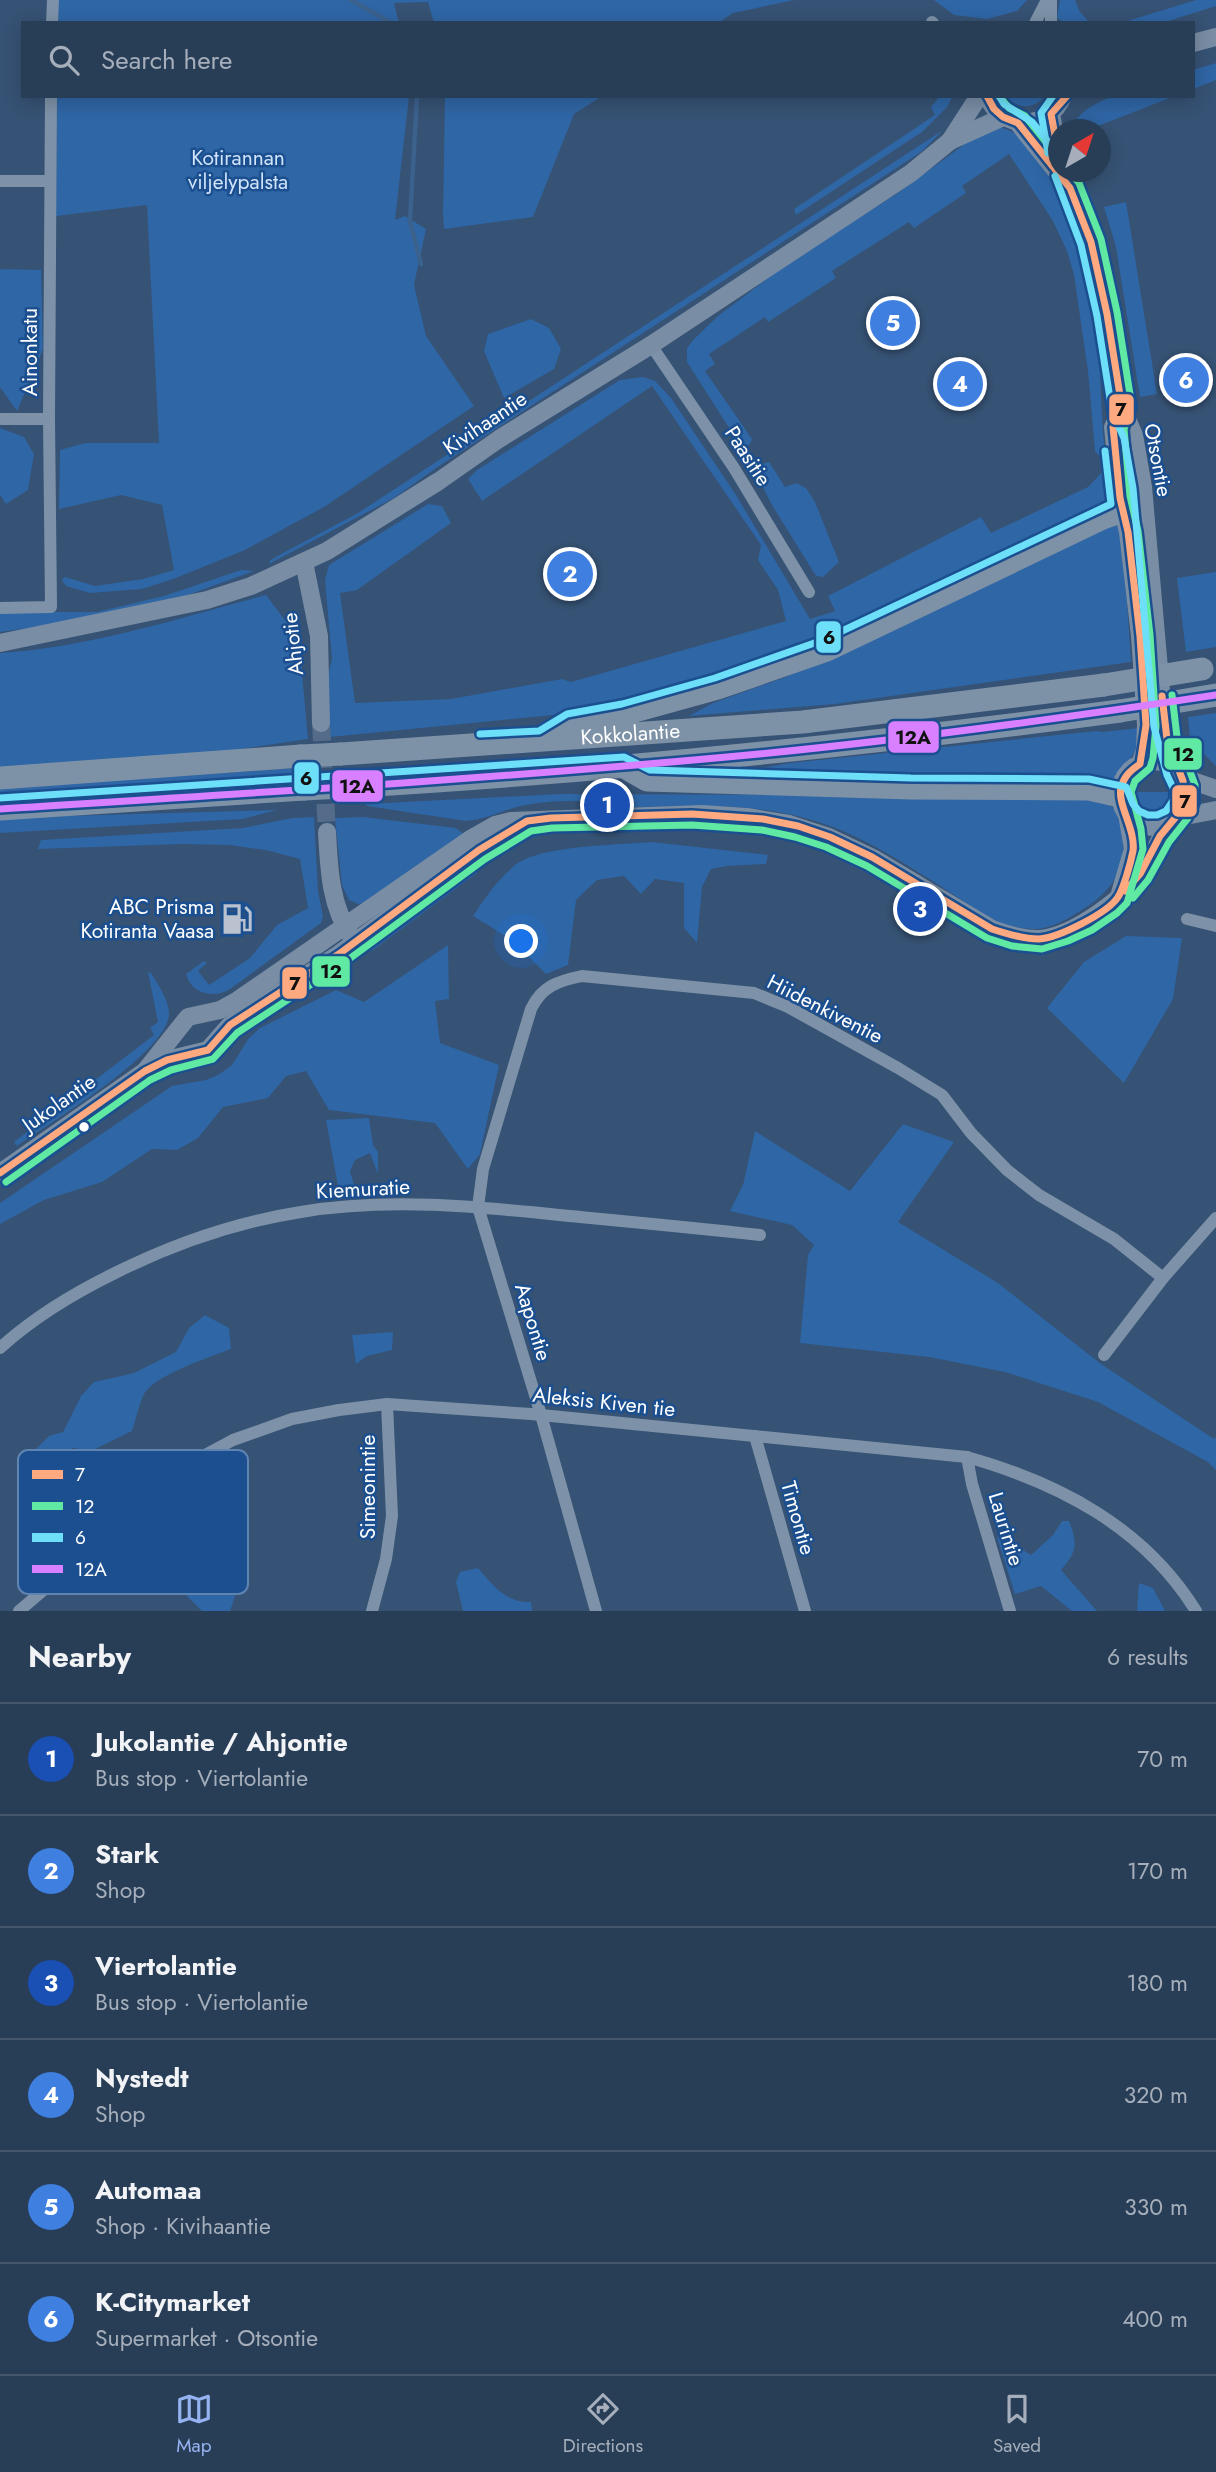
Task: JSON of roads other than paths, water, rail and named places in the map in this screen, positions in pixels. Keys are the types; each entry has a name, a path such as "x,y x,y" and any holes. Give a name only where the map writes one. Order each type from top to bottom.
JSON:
{"highway":[{"path":"542,740 570,724 624,714 718,688 827,650 1103,518 1133,509"},
{"name":"Kokkolantie","path":"0,778 803,722 1104,685 1209,668"},
{"name":"Kokkolantie","path":"0,809 624,767 831,747 1120,711 1216,695"},
{"path":"624,767 647,780 911,788 1089,789 1124,805"}],"main road":[{"path":"1195,42 1216,37"},
{"name":"Kivihaantie","path":"0,643 208,600 251,586 304,562 382,517 911,173 950,141 978,98"},
{"name":"Otsontie","path":"988,98 994,109 1010,120 1048,159"},
{"path":"1052,119 1051,114 1063,98"},
{"name":"Kivihaantie","path":"950,141 1010,120 1041,120 1051,114"},
{"name":"Otsontie","path":"1069,182 1091,243 1107,314 1122,408 1113,428 1120,498 1133,509 1164,725 1179,774"},
{"name":"Otsontie","path":"1133,509 1128,532 1140,636 1146,725 1145,750 1140,764"},
{"name":"Ahjotie","path":"304,562 318,636 321,723"},
{"path":"1119,896 1133,849 1121,785 1126,775 1140,764 1160,762 1179,774 1216,789"},
{"path":"350,935 220,1010 188,1017 181,1027 183,1044 189,1050 197,1052 208,1050 230,1025 350,935 472,838 495,825 551,818 702,814 747,817 789,824 829,837 873,858 992,929 1013,936 1041,939 1065,931 1105,909 1134,883 1146,867 1158,839 1183,807 1186,795 1179,774"},
{"path":"1124,805 1145,825 1159,826 1174,819 1216,810"},
{"path":"327,832 331,889 350,935"},
{"path":"200,1014 209,1017 216,1024 216,1043"},
{"name":"Jukolantie","path":"145,1071 181,1027"},
{"name":"Jukolantie","path":"0,1173 145,1071 167,1060 197,1052"}],"street":[{"path":"52,0 52,21"},
{"path":"1036,21 1049,0"},
{"path":"1049,0 1051,21"},
{"name":"Ainonkatu","path":"0,608 51,607 51,98"},
{"path":"0,181 50,181"},
{"name":"Paasitie","path":"650,345 734,468 809,592"},
{"path":"0,419 49,419"},
{"path":"1187,919 1216,926"},
{"name":"Hiidenkiventie","path":"478,1207 483,1168 519,1044 537,997 557,981 582,976 754,993 788,1007 942,1095 971,1133 1007,1170 1039,1195 1114,1239 1163,1278"},
{"name":"Kiemuratie","path":"0,1348 22,1329 76,1292 153,1254 226,1229 301,1212 369,1205 478,1207 760,1236"},
{"name":"Aapontie","path":"478,1207 541,1415 596,1611"},
{"path":"1104,1355 1163,1278 1216,1218"},
{"name":"Aleksis Kiven tie","path":"213,1450 292,1419 387,1404 541,1415 967,1457 1021,1473 1093,1509 1140,1545 1174,1580 1196,1611"},
{"name":"Simeonintie","path":"372,1611 386,1559 392,1516 387,1404"},
{"name":"Timontie","path":"755,1436 805,1611"},
{"name":"Laurintie","path":"967,1457 972,1484 1010,1611"},
{"name":"Aleksis Kiven tie","path":"22,1610 39,1594"}],"waterway":[{"path":"351,0 388,21"},
{"path":"417,98 410,221 421,264"}],"tunnel":[{"path":"321,723 327,832"}],"place":[{"name":"Automaa","path":"893,323"},
{"name":"K-Citymarket","path":"1186,380"},
{"name":"Nystedt","path":"960,384"},
{"name":"Stark","path":"570,574"},
{"name":"Jukolantie / Ahjontie","path":"607,805"},
{"name":"Viertolantie","path":"920,909"},
{"name":"ABC Prisma Kotiranta Vaasa","path":"237,919"}],"park label":[{"name":"Kotirannan viljelypalsta","path":"238,170"}]}
